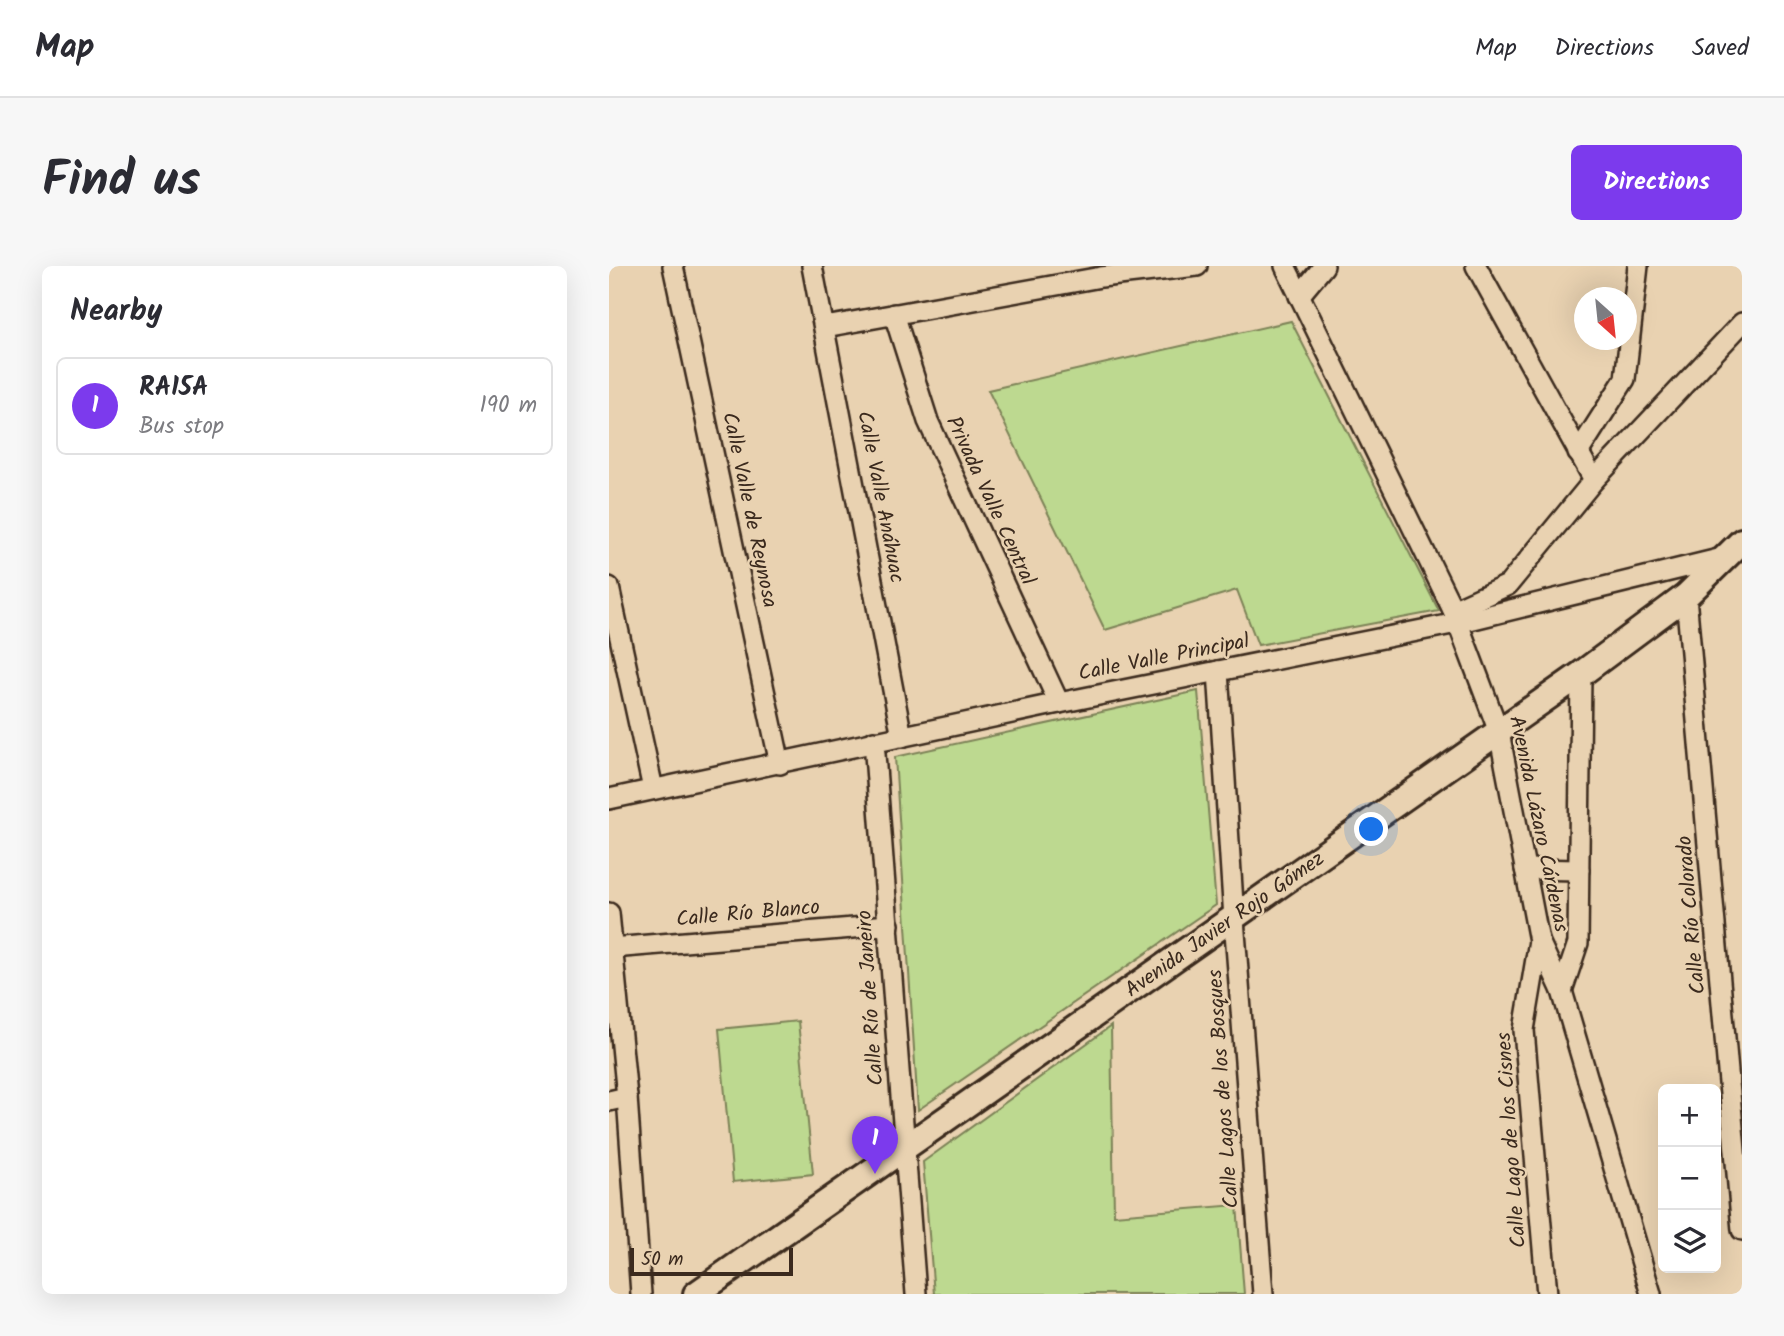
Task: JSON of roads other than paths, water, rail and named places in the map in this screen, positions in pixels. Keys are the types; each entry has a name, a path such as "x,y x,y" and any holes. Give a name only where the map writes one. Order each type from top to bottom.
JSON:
{"street":[{"name":"Calle Valle de Reynosa","path":"673,266 780,764"},
{"name":"Calle Valle Anáhuac","path":"812,266 902,737"},
{"path":"825,327 1099,271 1198,266"},
{"name":"Avenida Lázaro Cárdenas","path":"1285,266 1455,616 1499,732 1539,942 1562,991 1651,1294"},
{"path":"1299,296 1324,266"},
{"path":"1476,266 1594,480"},
{"path":"1578,453 1625,379 1638,266"},
{"name":"Privada Valle Central","path":"894,314 927,421 1059,702"},
{"path":"1455,616 1508,585 1594,480 1742,323"},
{"name":"Calle Valle Principal","path":"609,799 1059,702 1218,671 1737,551"},
{"name":"Avenida Javier Rojo Gómez","path":"696,1294 1581,674 1686,596 1737,551"},
{"path":"609,587 653,789"},
{"name":"Calle Río Colorado","path":"1686,596 1742,1230"},
{"name":"Calle Lagos de los Bosques","path":"1218,671 1263,1294"},
{"path":"1562,991 1578,943 1581,674"},
{"name":"Calle Río de Janeiro","path":"874,741 916,1294"},
{"path":"1525,869 1579,870"},
{"path":"609,913 618,1099 641,1294"},
{"name":"Calle Río Blanco","path":"612,948 889,925"},
{"name":"Calle Lago de los Cisnes","path":"1539,942 1524,1030 1547,1294"}],"place":[{"name":"RA15A","path":"875,1174"}]}
